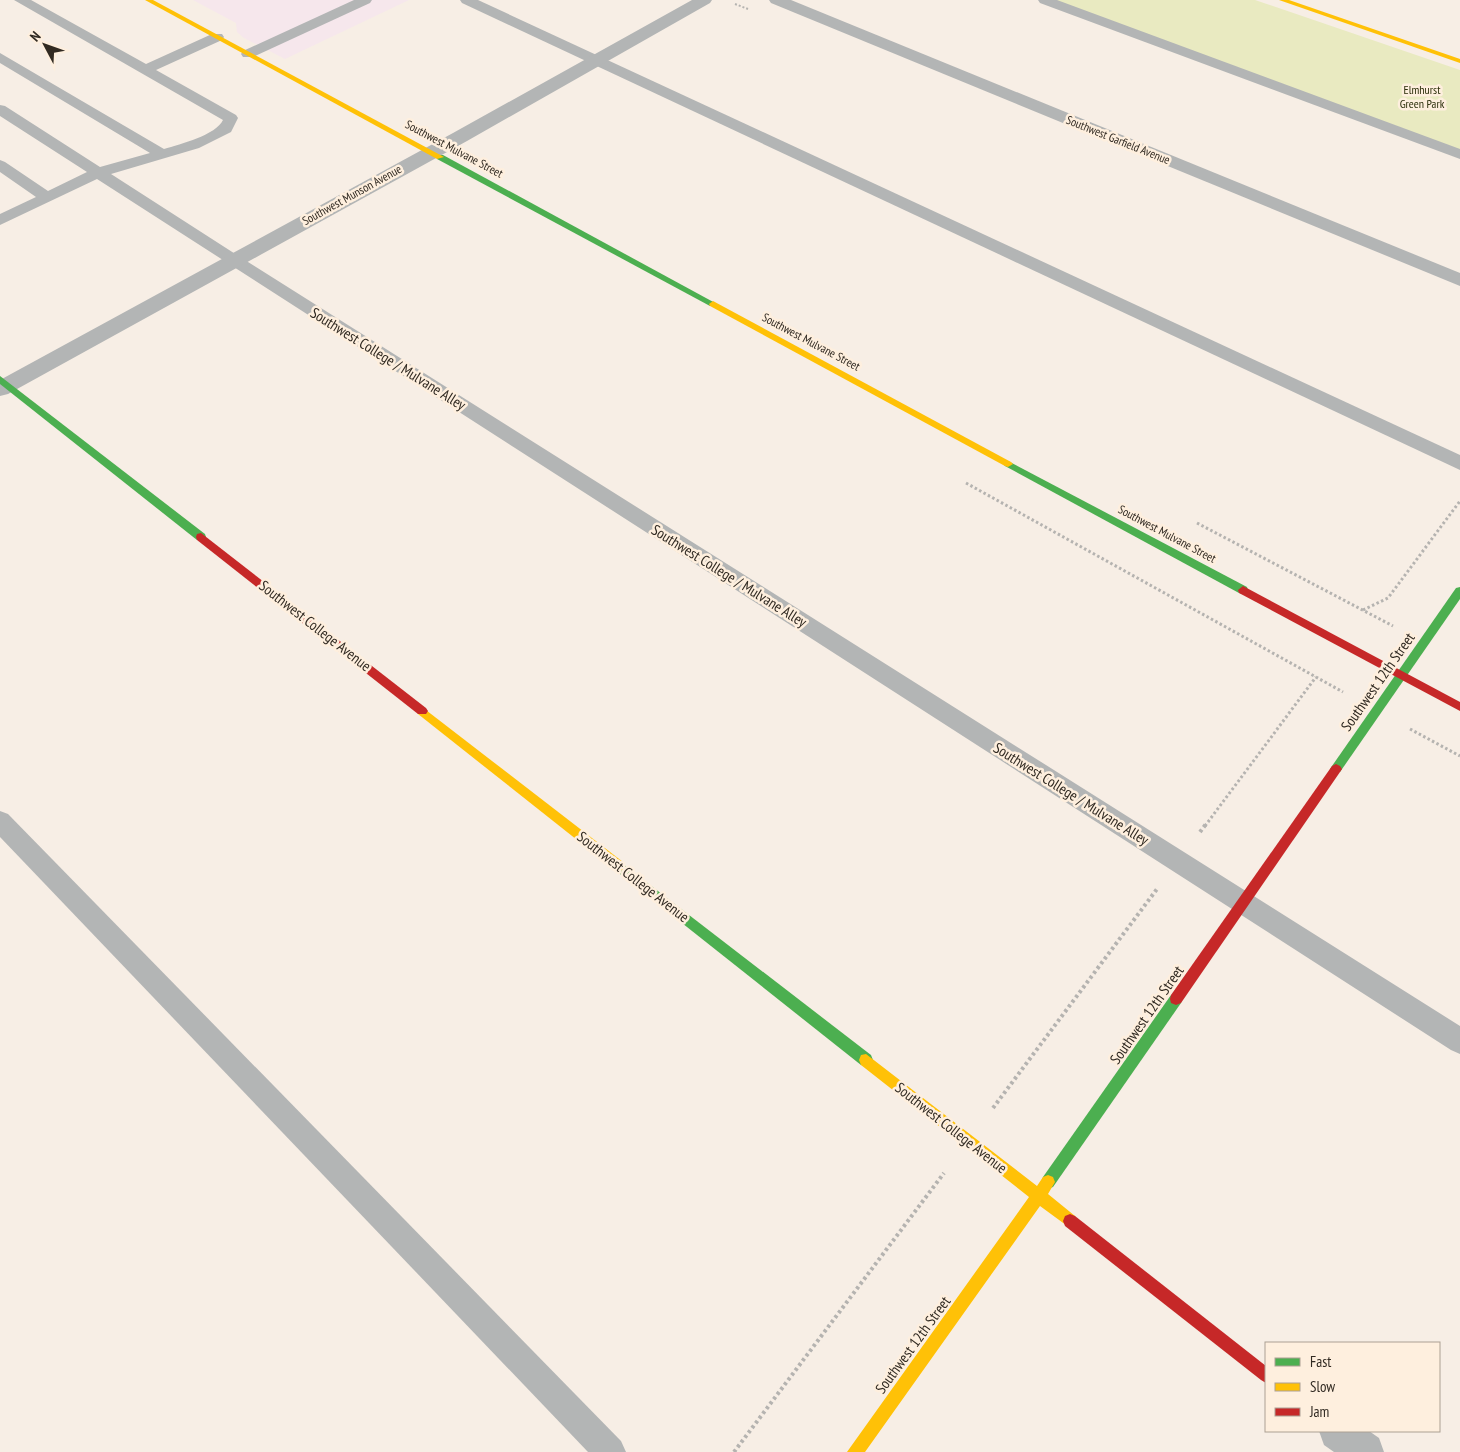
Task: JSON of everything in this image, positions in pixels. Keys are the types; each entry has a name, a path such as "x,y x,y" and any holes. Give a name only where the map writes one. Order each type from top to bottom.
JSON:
{"street":[{"name":"Southwest Mulvane Street","path":"148,0 1460,707"},
{"name":"Southwest Munson Avenue","path":"3,384 234,261 704,0"},
{"name":"Southwest Garfield Avenue","path":"777,0 1460,280"},
{"path":"1282,0 1460,61"},
{"name":"Southwest College Avenue","path":"3,384 1265,1374"},
{"name":"Southwest 12th Street","path":"855,1452 1038,1197 1460,591"},
{"path":"1339,1432 1365,1452"}],"lane":[{"path":"0,220 98,173 194,145 226,129 231,118 21,0"},
{"path":"248,54 365,0"},
{"path":"467,0 1460,463"},
{"path":"1045,0 1460,154"},
{"path":"145,70 217,37"},
{"path":"0,57 162,154"},
{"name":"Southwest College / Mulvane Alley","path":"0,109 234,261 1460,1042"},
{"path":"0,165 47,197"},
{"path":"0,821 610,1452"}],"path":[{"path":"734,1452 1178,862 1363,610 1388,598 1460,502"}],"shaded area":[{"path":"193,0 409,0 285,59 244,38 237,32 236,23"}],"green space":[{"name":"Elmhurst Green Park","path":"1050,0 1255,0 1460,70 1460,151"}],"traffic: fast":[{"path":"440,157 713,304"},
{"path":"0,379 201,537"},
{"path":"1008,464 1243,590"},
{"path":"1336,769 1460,591"},
{"path":"619,866 866,1060"},
{"path":"1048,1182 1176,999"}],"traffic: slow":[{"path":"148,0 440,157"},
{"path":"1282,0 1460,61"},
{"path":"713,304 1008,464"},
{"path":"422,711 619,866"},
{"path":"866,1060 1070,1221"},
{"path":"855,1452 1048,1182"}],"traffic: jam":[{"path":"201,537 422,711"},
{"path":"1243,590 1460,707"},
{"path":"1176,999 1336,769"},
{"path":"1070,1221 1265,1374"}]}
